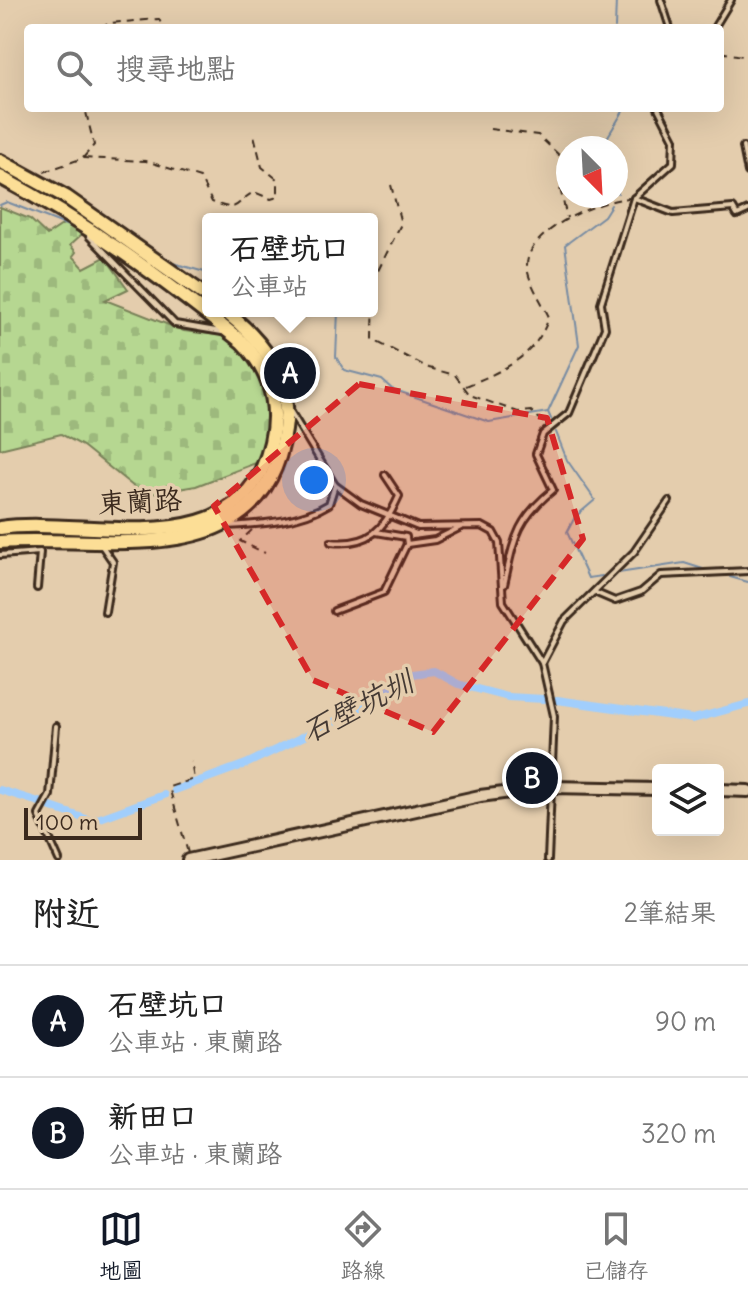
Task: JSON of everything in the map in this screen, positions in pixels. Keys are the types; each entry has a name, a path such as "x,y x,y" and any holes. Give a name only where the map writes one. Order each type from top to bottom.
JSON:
{"main road":[{"path":"0,161 31,177 144,250 202,293"},
{"name":"東蘭路","path":"0,177 125,252 202,311"},
{"name":"東蘭路","path":"0,528 169,530 209,518 237,499 260,469 274,427 273,399 264,370 255,355 210,317"},
{"name":"東蘭路","path":"0,542 171,541 222,526 255,500 280,456 287,407 284,387 265,349 233,317"}],"street":[{"path":"189,860 480,796 550,787 652,789"},
{"path":"724,790 748,791"}],"lane":[{"path":"661,0 669,24"},
{"path":"716,24 731,0"},
{"path":"503,591 515,533 536,503 553,490 536,454 548,430 569,413 605,328 601,303 634,198 673,163 674,139 660,112"},
{"path":"743,147 748,172"},
{"path":"634,198 673,213 733,208 737,215 748,210"},
{"path":"74,220 137,289 175,324 197,331 231,333"},
{"path":"273,399 287,407 335,485 361,504 418,527 482,526 493,532 499,543 503,602 542,663 554,716 548,860"},
{"path":"331,542 352,545 376,532 391,515 399,496 385,475"},
{"name":"東蘭路","path":"222,526 276,521 318,511 329,504 335,485"},
{"path":"542,663 564,621 634,552 669,501"},
{"path":"407,544 435,540 461,526"},
{"path":"334,611 384,592 407,544 406,537 376,532"},
{"path":"98,541 113,562 105,612"},
{"path":"0,555 40,552 37,588"},
{"path":"594,592 615,601 641,592 661,575 748,571"},
{"path":"56,726 50,795 39,815 59,860"}],"path":[{"path":"108,24 159,19 161,24"},
{"path":"724,53 748,57"},
{"path":"83,158 94,145 86,112"},
{"path":"490,129 538,135 561,157 560,188 567,218"},
{"path":"31,177 83,158 146,161 193,173 200,178 212,202 231,209 241,206 254,192 271,199 278,197 278,180 262,167 253,131"},
{"path":"378,271 401,224 391,185"},
{"path":"466,386 508,368 526,354 545,329 549,317 527,270 527,258 540,237 567,218 592,210 606,200 634,198"},
{"path":"373,317 373,340 429,368 455,375 470,395 518,412 531,411 548,430"},
{"path":"265,553 245,545 241,537 276,521"},
{"path":"189,860 169,787 194,779 191,762"}],"highlighted area":[{"path":"359,384 547,418 583,539 433,732 313,680 214,506"}],"green space":[{"path":"0,207 30,219 47,235 68,221 81,235 70,245 76,252 73,256 84,268 105,257 128,289 105,300 184,331 227,336 259,366 271,414 261,461 196,486 144,495 83,446 61,434 0,449"}],"waterway":[{"path":"615,24 616,0"},
{"path":"608,136 623,112"},
{"path":"0,205 7,202 81,231"},
{"path":"551,419 548,412 579,345 565,245 604,216 609,208"},
{"path":"166,261 202,271"},
{"path":"338,317 336,357 344,370 382,380 392,389 489,422 548,412"},
{"path":"556,432 567,460 595,500 575,517 567,532 588,578 602,576"},
{"path":"612,574 684,563 703,569"},
{"path":"730,577 748,582"},
{"name":"石壁坑圳","path":"175,790 246,764 367,706 412,674 434,671 458,684 508,697 544,699"},
{"name":"石壁坑圳","path":"557,700 693,719 748,704"},
{"name":"石壁坑圳","path":"0,790 39,802"},
{"name":"石壁坑圳","path":"51,807 92,821 164,795"}],"place":[{"name":"石壁坑口","path":"290,373"},
{"name":"新田口","path":"532,778"}]}
